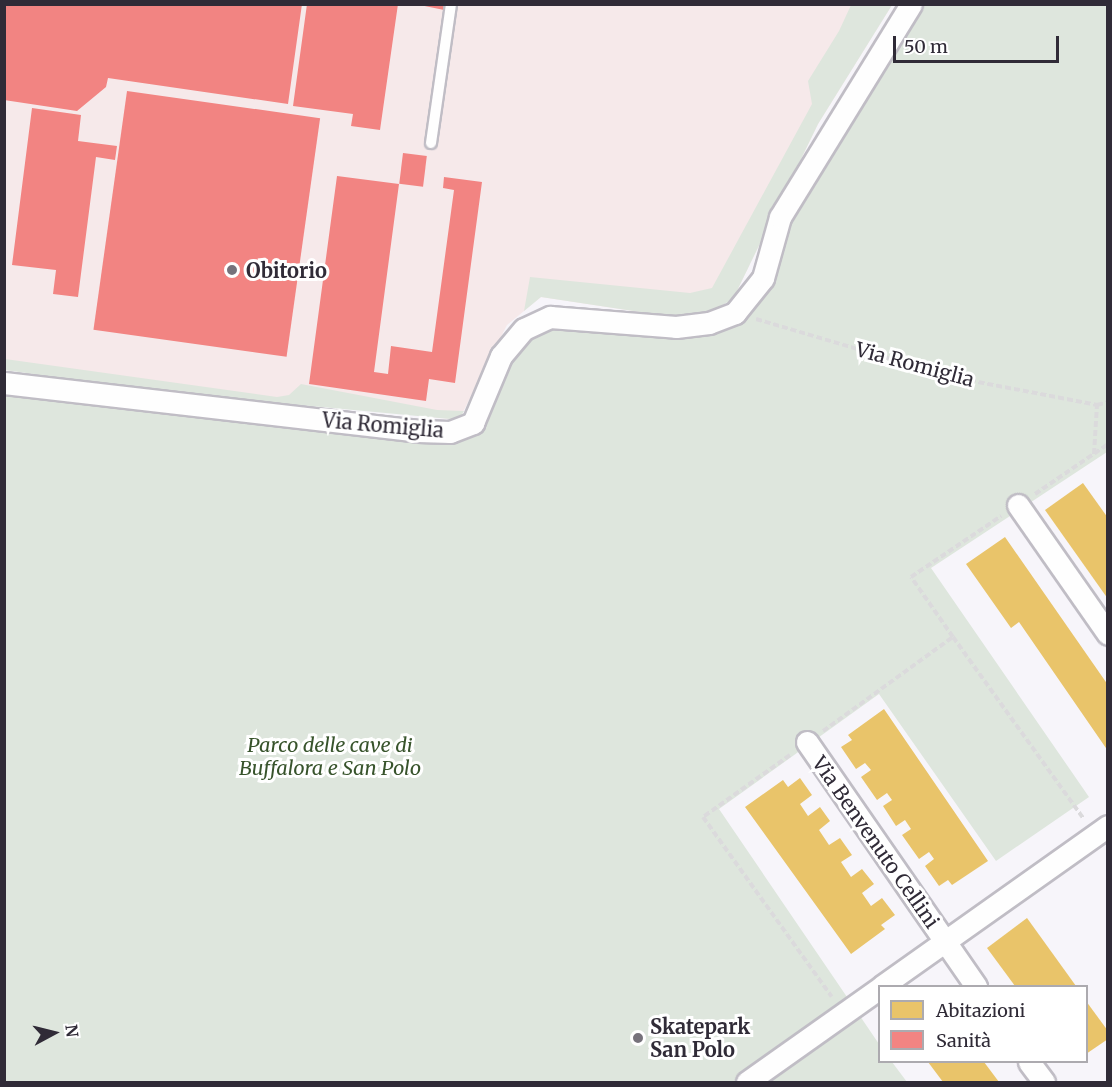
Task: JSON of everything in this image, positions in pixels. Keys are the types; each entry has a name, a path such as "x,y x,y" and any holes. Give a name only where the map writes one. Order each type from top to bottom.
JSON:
{"street":[{"path":"735,313 763,278 780,217 911,4"},
{"name":"Via Romiglia","path":"4,383 450,432 473,423 501,356 524,329 550,318 676,327 709,323 735,313"},
{"path":"1018,505 1107,634"},
{"name":"Via Benvenuto Cellini","path":"807,742 945,942"},
{"name":"Via Benvenuto Cellini","path":"884,985 1101,830"},
{"path":"945,942 975,985"},
{"name":"Via Benvenuto Cellini","path":"747,1083 878,989"},
{"path":"1030,1063 1044,1083"}],"lane":[{"path":"431,143 451,4"}],"path":[{"name":"Via Romiglia","path":"735,313 952,377 1097,405 1107,402"},
{"path":"1094,453 1097,405"},
{"path":"1101,830 953,637 911,577 1107,444"},
{"path":"844,1013 703,817 953,637"}],"shaded area":[{"path":"5,5 892,5 818,124 733,299 673,317 541,297 507,325 460,418 450,419 5,370"}],"green space":[{"path":"851,5 892,5 818,124 733,299 714,310 673,317 541,297 524,311 530,277 690,293 712,288 812,104 808,81 839,31"},
{"name":"Parco delle cave di Buffalora e San Polo","path":"920,5 1107,5 1107,452 931,568 1089,797 996,861 879,694 719,809 878,1043 878,1063 893,1063 907,1082 5,1082 5,389 456,441 485,427 512,360 530,339 551,330 710,335 748,317 775,281 792,219"},
{"path":"5,359 277,397 289,395 301,384 437,410 464,411 460,418 450,419 159,392 5,370"}],"building: Abitazioni":[{"path":"1083,483 1108,518 1108,599 1045,510"},
{"path":"1005,537 1108,685 1108,751 1019,622 1011,628 966,564"},
{"path":"884,709 988,861 952,885 948,880 939,886 925,866 934,859 929,852 919,859 902,835 911,829 905,820 896,826 883,806 892,800 887,793 877,800 861,777 871,770 865,763 856,769 841,747 852,740 848,735"},
{"path":"800,778 812,795 800,804 808,816 820,807 830,821 819,830 829,845 840,838 852,855 841,862 851,877 862,869 874,884 862,893 871,906 882,898 895,915 881,925 885,929 851,954 745,807 783,780 788,787"},
{"path":"1027,918 1075,985 1014,985 987,948"},
{"path":"1088,1004 1108,1031 1108,1039 1088,1053"},
{"path":"929,1063 985,1063 999,1082 943,1082"}],"building: Sanità":[{"path":"4,4 302,4 288,104 108,78 106,87 77,111 4,100"},
{"path":"307,4 398,4 380,130 351,126 353,114 293,106"},
{"path":"415,4 445,4 444,10"},
{"path":"127,91 320,118 287,357 93,330"},
{"path":"32,108 81,115 78,141 117,146 115,160 96,157 78,297 53,294 56,270 12,265"},
{"path":"403,153 427,156 423,187 399,184"},
{"path":"337,176 399,184 374,372 388,374 391,346 432,352 454,190 443,188 444,177 482,182 455,383 429,379 426,401 309,384"}],"place":[{"name":"Obitorio","path":"232,270"},
{"name":"Skatepark San Polo","path":"638,1038"}]}
